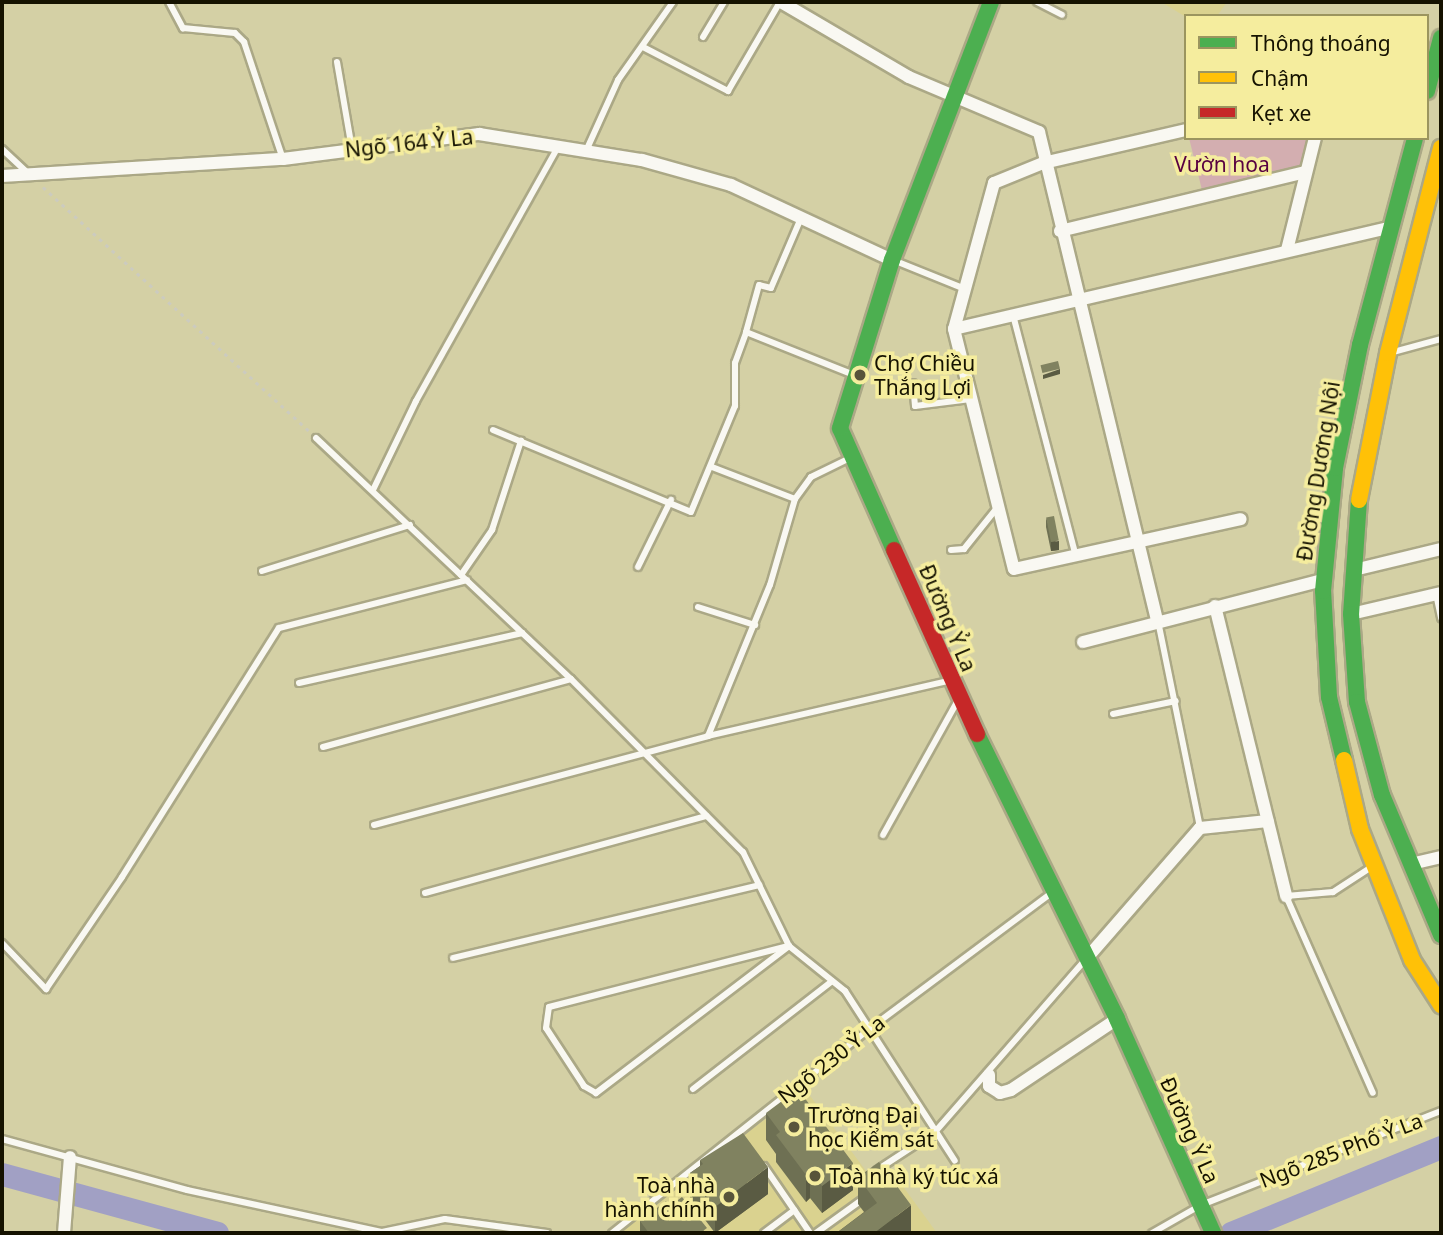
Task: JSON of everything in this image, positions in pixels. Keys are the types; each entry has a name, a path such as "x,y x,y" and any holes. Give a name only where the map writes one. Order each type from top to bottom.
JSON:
{"main road":[{"name":"Đường Ỷ La","path":"991,2 957,99 892,260 854,375 841,428 951,680 1117,1019 1213,1233"},
{"path":"1429,83 1441,38"},
{"name":"Đường Dương Nội","path":"1414,140 1360,345 1335,468 1323,580 1329,697 1360,829 1412,960 1441,1005"},
{"path":"1441,148 1439,168 1388,353 1359,497 1351,614 1357,702 1381,795 1441,935"},
{"path":"1360,345 1388,353"}],"street":[{"path":"780,2 909,77 1039,132 1043,163 1157,620"},
{"path":"1184,130 1043,163 993,183 954,329 1014,569 1241,519"},
{"name":"Ngõ 164 Ỷ La","path":"2,176 33,178 282,159 479,134 559,144 642,160 731,185 892,260"},
{"path":"1287,250 1315,140"},
{"path":"1060,232 1307,172"},
{"path":"954,329 1391,227"},
{"path":"1354,570 1441,549"},
{"path":"1083,642 1157,620 1323,580"},
{"path":"1351,614 1438,594"},
{"path":"1214,606 1286,895"},
{"path":"1087,958 1200,828 1268,821"},
{"path":"1411,864 1441,857"},
{"path":"989,1075 989,1086 1000,1093 1011,1090 1117,1019"},
{"path":"65,1233 70,1157"}],"lane":[{"path":"169,2 183,28 235,33 244,42 282,159"},
{"path":"586,151 618,80 673,2"},
{"path":"703,37 724,2"},
{"path":"643,47 728,91 780,2"},
{"path":"1037,2 1062,15"},
{"path":"337,62 352,149"},
{"path":"373,490 416,401 559,144"},
{"path":"2,149 33,178"},
{"path":"493,430 695,511 735,406 735,363 759,285 771,288 801,218"},
{"path":"892,260 965,289"},
{"path":"1013,315 1076,556"},
{"path":"746,332 854,375"},
{"path":"1388,353 1441,340"},
{"path":"913,383 915,406 971,399"},
{"path":"316,438 571,679 743,852 789,946 845,991 955,1161"},
{"path":"2,943 46,989 122,877 279,628 464,577 492,530 522,440"},
{"path":"708,736 755,625 794,499 811,477 853,456"},
{"path":"712,467 794,499"},
{"path":"638,567 671,500"},
{"path":"951,550 964,549 998,506"},
{"path":"262,571 410,525"},
{"path":"1438,594 1441,618"},
{"path":"698,607 755,625"},
{"path":"1157,620 1177,701 1200,828"},
{"path":"299,683 522,633"},
{"path":"323,747 571,679"},
{"path":"374,825 644,752 951,680"},
{"path":"883,835 960,697"},
{"path":"1113,714 1177,701"},
{"path":"425,893 707,816"},
{"path":"1373,1093 1286,895 1333,892 1374,865"},
{"path":"453,958 759,885"},
{"name":"Ngõ 230 Ỷ La","path":"612,1233 869,1029 1055,890"},
{"path":"789,946 596,1093 584,1086 546,1028 549,1007 789,946"},
{"path":"875,1171 936,1132 989,1075 1087,958"},
{"path":"693,1089 832,981"},
{"name":"Ngõ 285 Phố Ỷ La","path":"1153,1233 1201,1205 1441,1111"},
{"path":"739,1130 747,1141"},
{"path":"2,1139 187,1190 382,1233 445,1219 547,1233"},
{"path":"755,1153 810,1233"},
{"path":"816,1233 869,1194"},
{"path":"764,1233 794,1210"}],"path":[{"path":"33,178 316,438"}],"shaded area":[{"path":"1161,2 1227,2 1218,14 1184,16"},
{"name":"Trường Đại học Kiểm sát","path":"805,1089 872,1179 888,1166 937,1233 614,1233"}],"green space":[{"name":"Vườn hoa","path":"1190,140 1314,140 1306,171 1203,194"}],"building":[{"path":"1058,361 1060,369 1042,373 1041,365"},
{"path":"1054,516 1059,541 1051,542 1046,518"},
{"path":"798,1089 853,1163 822,1186 810,1171 806,1175 776,1135 780,1132 766,1113"},
{"path":"743,1133 768,1167 715,1207 690,1173 703,1164 700,1160"},
{"path":"879,1162 911,1205 874,1233 841,1233 839,1231 877,1203 858,1177"},
{"path":"682,1197 707,1228 700,1233 649,1233 640,1221 666,1201 670,1206"}],"waterway":[{"path":"1231,1233 1441,1147"},
{"path":"2,1174 217,1233"}],"traffic: fast":[{"path":"894,550 840,428 892,260 991,2"},
{"path":"1429,83 1441,38"},
{"path":"1344,760 1329,697 1323,591 1335,468 1360,345 1414,140"},
{"path":"1359,500 1351,614 1357,702 1382,795 1441,935"},
{"path":"977,734 1117,1019 1213,1233"}],"traffic: slow":[{"path":"1359,500 1388,353 1441,148"},
{"path":"1344,760 1360,829 1412,960 1441,1005"}],"traffic: jam":[{"path":"894,550 977,734"}],"place":[{"name":"Chợ Chiều Thắng Lợi","path":"860,375"},
{"name":"Trường Đại học Kiểm sát","path":"794,1127"},
{"name":"Toà nhà ký túc xá","path":"815,1176"},
{"name":"Toà nhà hành chính","path":"729,1197"}]}
